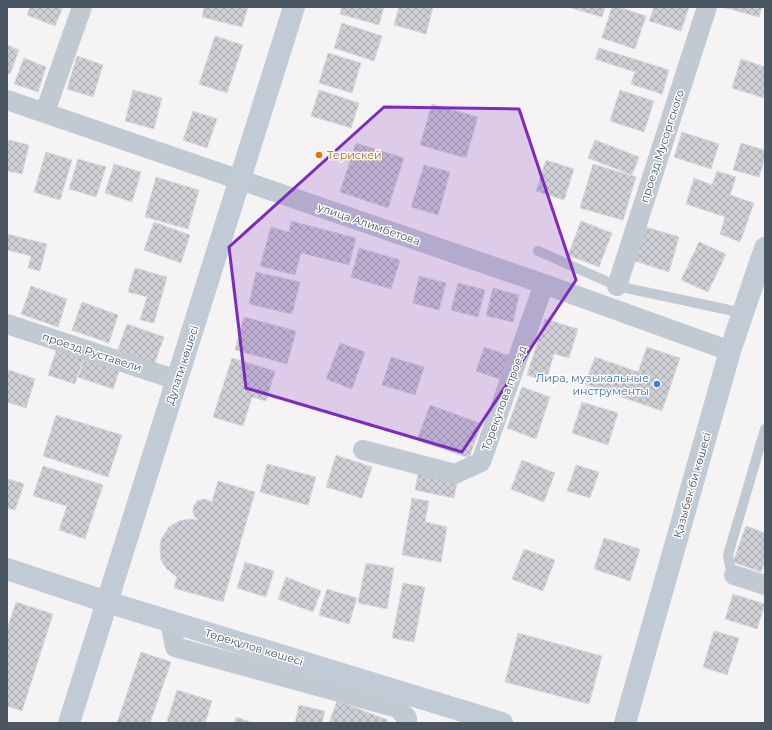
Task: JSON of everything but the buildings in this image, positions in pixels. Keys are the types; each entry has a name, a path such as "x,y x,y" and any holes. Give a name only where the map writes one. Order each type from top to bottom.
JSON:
{"main road":[{"name":"Дулати көшесі","path":"69,723 294,7"},
{"name":"Қазыбек би көшесі","path":"625,723 730,351 765,248"},
{"name":"Төреқұлов көшесі","path":"7,569 170,622 502,723"}],"street":[{"path":"45,112 82,7"},
{"name":"проезд Мусоргского","path":"617,286 707,7"},
{"name":"улица Алимбетова","path":"7,100 544,284 730,351"},
{"name":"Торекулова проезд","path":"363,450 455,474 481,462 544,284"},
{"name":"проезд Руставели","path":"7,324 177,380"},
{"path":"734,575 765,585"},
{"path":"170,622 175,647 398,708 407,718 407,723"}],"lane":[{"path":"538,251 617,286 743,313"},
{"path":"734,575 730,566 728,555 765,429"}],"highlighted area":[{"path":"384,107 519,109 576,280 462,452 246,388 229,247"}],"place":[{"name":"Терискей","path":"319,155"},
{"name":"Лира, музыкальные инструменты","path":"657,384"}]}
